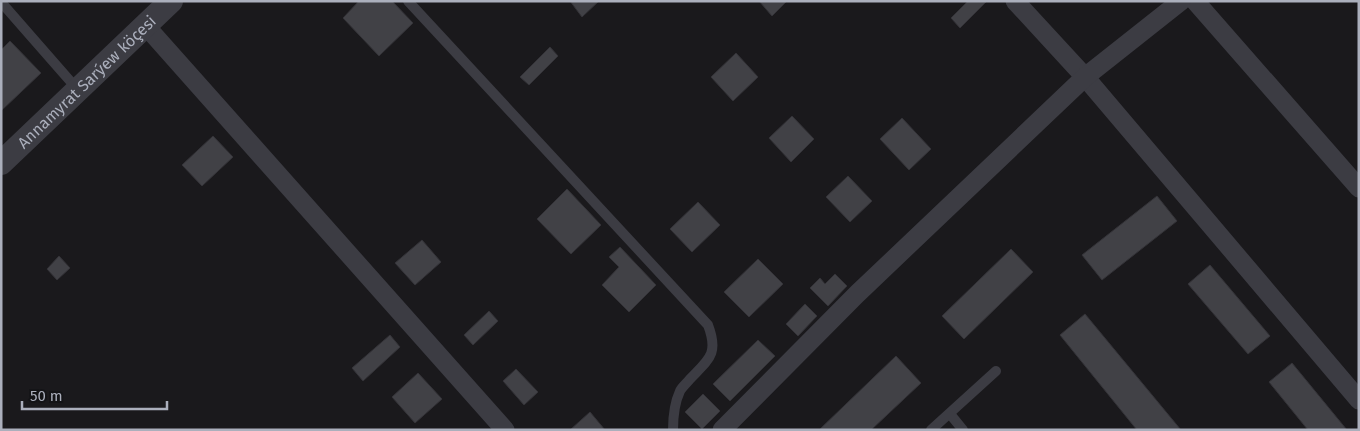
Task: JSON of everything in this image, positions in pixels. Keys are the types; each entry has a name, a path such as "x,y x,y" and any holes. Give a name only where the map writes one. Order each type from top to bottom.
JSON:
{"street":[{"name":"Annamyrat Sarýew köçesi","path":"1,163 171,1"},
{"path":"1015,1 1085,77 1359,400"},
{"path":"722,430 857,294 1085,77 1181,1"},
{"path":"1195,1 1359,188"},
{"path":"145,25 505,430"}],"lane":[{"path":"408,1 708,325 713,338 714,350 708,360 680,390 673,413 674,430"},
{"path":"1,2 78,90"},
{"path":"931,430 996,371"},
{"path":"950,414 963,430"}],"building":[{"path":"359,1 392,1 413,23 379,56 343,18"},
{"path":"570,1 599,1 582,17"},
{"path":"759,1 787,1 772,16"},
{"path":"968,1 986,2 960,28 951,18"},
{"path":"10,41 41,73 1,111 1,50"},
{"path":"550,47 558,56 529,85 520,77"},
{"path":"736,53 758,77 733,101 711,77"},
{"path":"792,116 814,139 791,162 769,138"},
{"path":"902,118 931,149 909,170 880,139"},
{"path":"213,136 233,157 202,186 182,165"},
{"path":"848,176 872,201 850,222 826,197"},
{"path":"567,189 601,225 571,254 537,219"},
{"path":"1157,196 1177,221 1102,280 1082,255"},
{"path":"698,202 720,225 692,252 670,229"},
{"path":"422,240 441,262 415,285 395,263"},
{"path":"620,247 656,285 629,312 602,285 619,267 609,257"},
{"path":"1011,249 1033,272 964,339 942,316"},
{"path":"59,256 70,268 57,280 47,269"},
{"path":"758,259 783,284 749,317 724,292"},
{"path":"1210,265 1270,336 1248,354 1188,284"},
{"path":"835,274 847,286 828,306 810,288 820,278 825,284"},
{"path":"805,304 817,316 798,336 786,324"},
{"path":"489,311 498,321 473,345 464,335"},
{"path":"1085,314 1181,430 1137,430 1060,335"},
{"path":"390,335 400,347 363,381 352,368"},
{"path":"758,340 775,356 730,401 713,384"},
{"path":"896,356 921,383 871,430 819,430"},
{"path":"1292,363 1347,430 1308,430 1269,382"},
{"path":"516,369 538,392 524,405 503,381"},
{"path":"418,373 442,399 415,423 392,397"},
{"path":"703,394 720,411 702,429 685,412"},
{"path":"590,412 605,430 570,430"}]}
